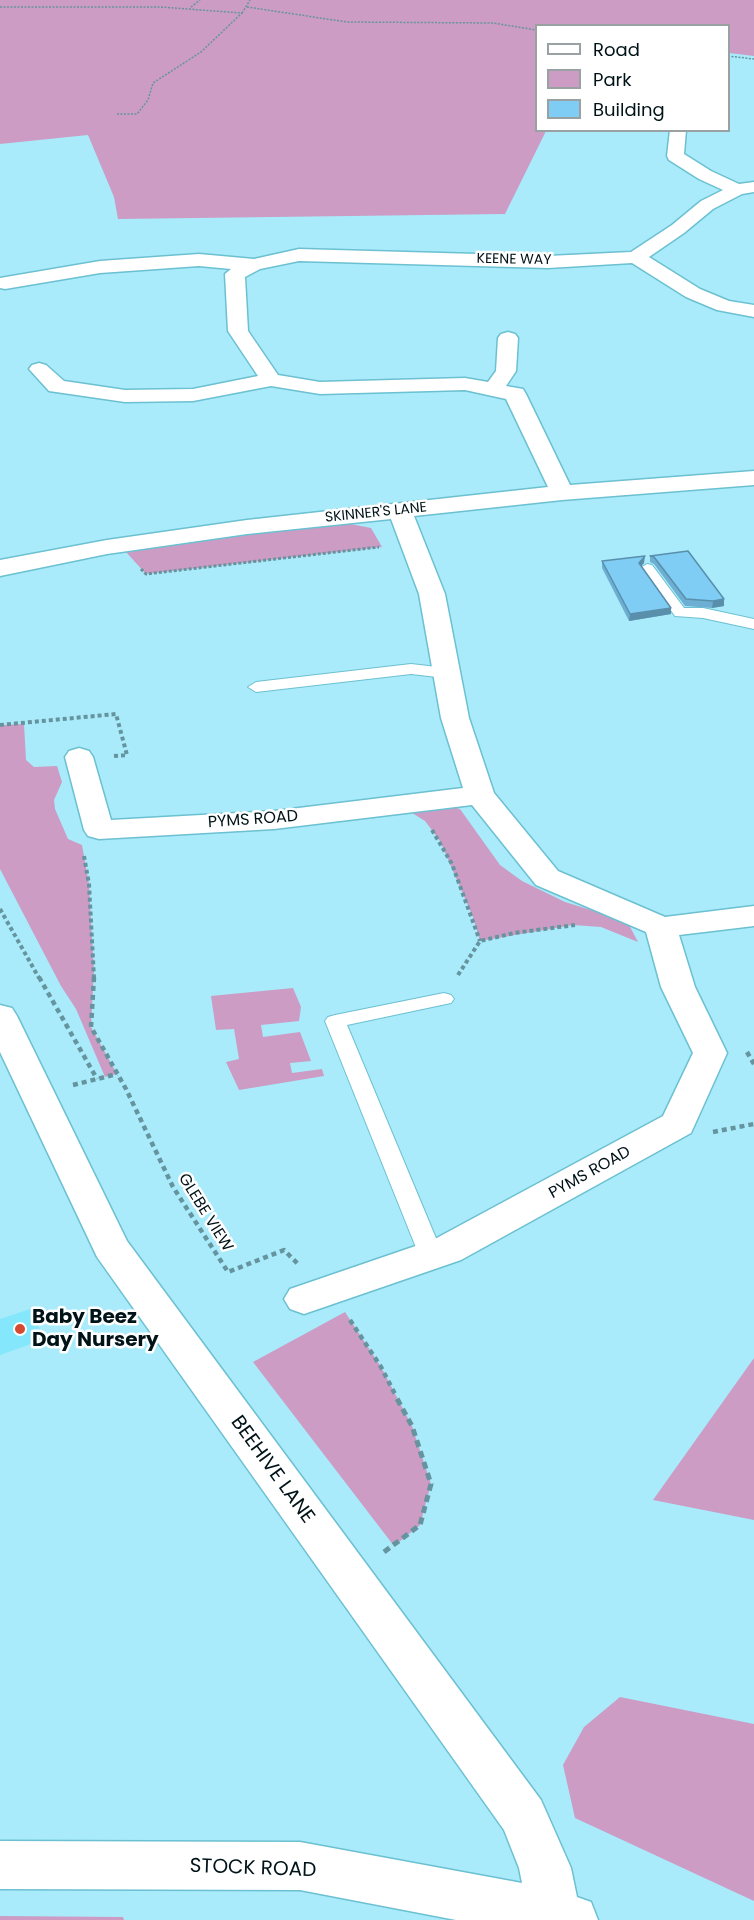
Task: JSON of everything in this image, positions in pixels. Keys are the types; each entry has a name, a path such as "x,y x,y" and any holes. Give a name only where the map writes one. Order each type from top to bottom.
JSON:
{"street":[{"path":"678,132 675,156 705,176 746,188"},
{"path":"746,188 707,205 678,229 636,257 693,293 724,306 754,311"},
{"name":"KEENE WAY","path":"5,283 100,267 199,260 254,265 299,255 548,262 636,257"},
{"path":"254,265 235,274 238,331 272,380"},
{"path":"493,390 506,371 508,338"},
{"path":"39,369 57,386 125,396 193,395 272,380 320,388 465,384 515,394 562,493"},
{"name":"SKINNER'S LANE","path":"0,568 119,545 247,527 562,493 754,478"},
{"path":"400,510 432,594 455,718 480,795 547,878 661,927 754,916"},
{"path":"79,758 99,830"},
{"name":"PYMS ROAD","path":"99,830 274,820 480,795"},
{"name":"PYMS ROAD","path":"315,1295 447,1250 678,1124 710,1053 678,987 661,927"},
{"name":"BEEHIVE LANE","path":"0,1016 111,1247 523,1816 564,1917"},
{"name":"STOCK ROAD","path":"0,1865 300,1866 564,1917"}],"lane":[{"path":"647,568 680,613 703,613 754,624"},
{"path":"256,687 411,669 446,673"},
{"path":"431,1255 335,1021 444,999"}],"path":[{"path":"191,8 200,0"},
{"path":"117,114 137,114 148,100 153,83 201,52 242,13 250,0"},
{"path":"0,7 191,8 242,13"},
{"path":"247,7 347,22 493,23 535,30"},
{"path":"730,56 754,59"},
{"path":"119,545 146,574 412,543"},
{"path":"395,806 425,821 440,841 473,917 480,941"},
{"name":"GLEBE VIEW","path":"99,830 81,845 89,884 93,946 91,1027 173,1187 228,1272 284,1250 315,1295 345,1312 381,1367 412,1426 431,1484 420,1525 394,1546 348,1575"},
{"path":"0,909 97,1079"},
{"path":"444,999 480,941 514,933 573,925 582,926"},
{"path":"37,1094 117,1074"}],"shaded area":[{"name":"Baby Beez Day Nursery","path":"30,1309 45,1339 0,1355 0,1319"}],"green space":[{"path":"0,0 754,0 754,56 730,53 730,24 535,24 535,132 546,132 505,214 118,219 114,197 88,135 0,144"},
{"path":"340,522 371,528 382,547 146,574 126,552 232,535"},
{"path":"24,724 26,760 34,767 57,766 62,782 54,800 55,809 68,839 82,845 89,884 94,970 91,1027 117,1074 105,1077 76,1009 61,986 0,869 0,725"},
{"path":"434,801 460,809 500,865 522,881 565,902 627,921 638,942 601,927 573,925 480,941 473,917 440,841 425,821 409,811"},
{"path":"293,988 301,1007 299,1021 261,1025 263,1037 300,1032 311,1061 290,1063 292,1073 322,1069 324,1076 239,1090 226,1062 239,1059 234,1029 216,1030 211,996"},
{"path":"345,1312 381,1367 412,1426 431,1484 420,1525 394,1546 253,1362"},
{"path":"754,1358 754,1520 653,1500"},
{"path":"620,1697 754,1724 754,1901 575,1818 563,1765 584,1727"},
{"path":"0,1916 123,1917 124,1920 0,1920"}],"building":[{"path":"688,551 724,599 713,601 686,599 654,557 650,556"},
{"path":"645,556 639,563 671,608 630,614 602,561"}],"place":[{"name":"Baby Beez Day Nursery","path":"20,1329"}]}
